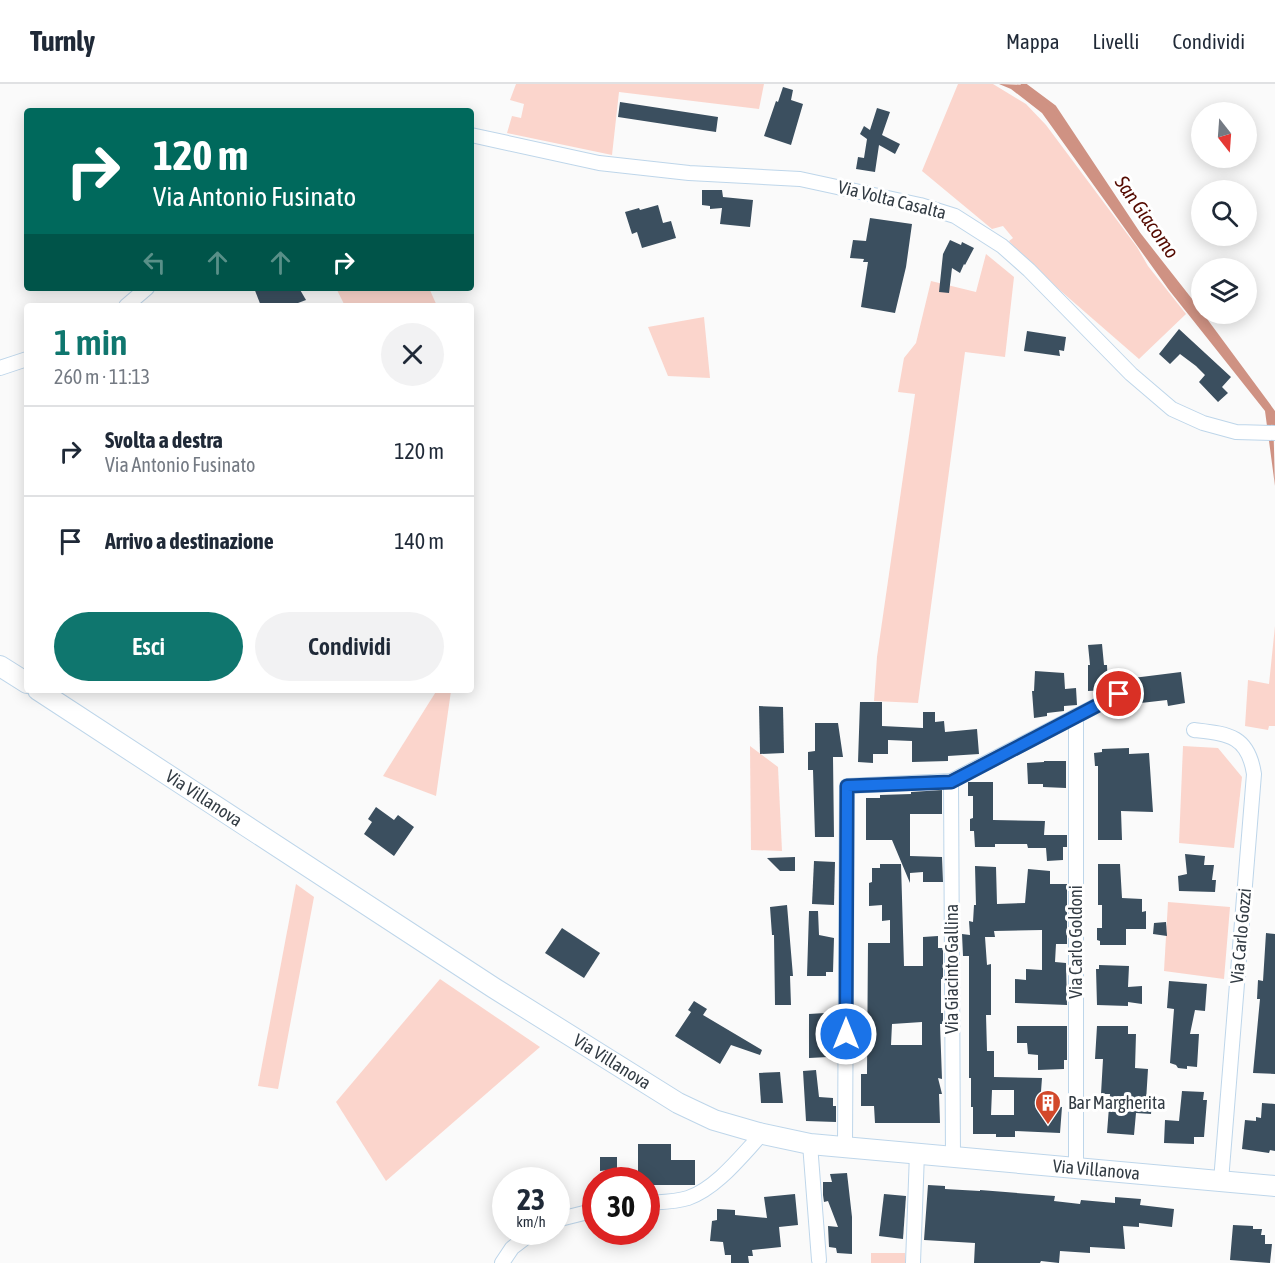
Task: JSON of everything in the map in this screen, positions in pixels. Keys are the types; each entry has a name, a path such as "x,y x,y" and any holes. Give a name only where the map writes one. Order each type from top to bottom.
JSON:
{"street":[{"name":"Via Volta Casalta","path":"474,136 599,163 689,173 800,179 920,205 955,216 1002,246 1029,270 1131,374 1172,410 1203,423 1236,432 1271,433"},
{"path":"130,303 144,291"},
{"path":"0,368 24,360"},
{"path":"0,666 24,681"},
{"name":"Via Villanova","path":"43,693 494,988 678,1103 714,1120 762,1134 810,1144 1275,1186"},
{"path":"845,1146 847,786 951,782 1119,694"},
{"name":"Via Carlo Goldoni","path":"1076,716 1076,1167"},
{"name":"Via Carlo Gozzi","path":"1194,730 1226,734 1239,740 1252,760 1254,774 1221,1181"},
{"name":"Via Giacinto Gallina","path":"951,782 953,1157"},
{"path":"660,1201 687,1198 702,1191 729,1170 762,1134"},
{"path":"810,1144 819,1260"},
{"path":"913,1263 917,1153"},
{"path":"502,1263 516,1245"}],"shaded area":[{"path":"516,84 764,84 759,109 619,92 612,155 507,133 512,116 521,118 524,104 510,100"},
{"path":"958,84 993,84 1026,104 1046,125 1137,247 1148,266 1186,314 1139,359 1024,259 1009,241 1013,238 1003,226 992,229 922,171"},
{"path":"999,84 1027,85 1054,107 1139,235 1191,301 1191,318 1042,113 1011,89"},
{"path":"986,254 1014,277 1005,357 965,352 918,703 874,701 877,657 915,394 898,392 904,358 916,343 931,281 976,292"},
{"path":"338,291 430,291 436,303 344,303"},
{"path":"704,317 710,378 668,376 648,327"},
{"path":"1196,324 1208,324 1273,412 1275,486 1265,411"},
{"path":"1275,626 1275,726 1269,726 1268,730 1245,726 1248,680 1269,684"},
{"path":"435,693 451,693 436,796 383,776"},
{"path":"750,746 778,767 782,851 751,850"},
{"path":"1183,746 1218,748 1242,777 1234,848 1179,843"},
{"path":"296,884 314,897 278,1089 258,1086"},
{"path":"1168,902 1230,907 1224,979 1164,971"},
{"path":"440,979 540,1047 386,1181 336,1102"},
{"path":"871,1253 905,1253 905,1263 871,1263"}],"building":[{"path":"783,87 793,90 791,100 803,104 791,145 764,136"},
{"path":"620,102 718,117 716,132 618,117"},
{"path":"877,108 890,112 882,135 900,144 895,154 879,145 875,172 856,169 858,157 864,158 867,139 860,134 864,126 870,130"},
{"path":"702,190 722,190 723,197 753,200 750,227 720,224 722,208 710,209 710,206 702,205"},
{"path":"658,205 663,223 671,221 676,238 642,248 637,232 632,234 625,212"},
{"path":"870,218 912,224 906,267 895,313 861,307 868,262 863,262 864,259 850,258 853,240 866,241"},
{"path":"950,240 961,245 962,242 974,248 960,273 952,268 949,293 939,292 943,254"},
{"path":"255,291 301,291 306,300 298,303 260,303"},
{"path":"1179,329 1231,377 1222,387 1228,393 1218,402 1199,382 1205,375 1196,366 1180,354 1170,364 1159,354"},
{"path":"1027,331 1066,337 1064,351 1059,350 1060,356 1024,351"},
{"path":"1102,644 1104,665 1107,665 1108,690 1088,691 1088,665 1090,665 1088,645"},
{"path":"1035,671 1064,673 1065,689 1076,688 1077,705 1064,706 1064,711 1047,713 1047,716 1034,718 1032,691 1034,691"},
{"path":"1181,672 1185,703 1168,706 1167,700 1132,704 1133,678"},
{"path":"860,702 882,702 882,726 923,728 923,712 935,712 935,722 944,721 945,732 977,729 979,754 948,756 948,761 912,762 912,741 888,740 888,754 873,754 873,763 858,762"},
{"path":"759,706 783,707 784,753 760,754"},
{"path":"815,723 838,723 843,757 833,757 834,837 815,837 813,770 808,770 808,752 815,751"},
{"path":"1129,748 1129,754 1149,753 1153,812 1121,811 1122,840 1098,840 1098,766 1095,766 1094,753 1102,752 1102,749"},
{"path":"1066,761 1066,788 1028,784 1027,763"},
{"path":"968,782 993,782 993,820 1045,821 1044,835 1067,835 1067,847 1063,847 1063,860 1047,861 1046,848 1028,848 1027,844 995,844 995,847 975,847 974,831 970,831 970,819 973,818 973,796 968,796"},
{"path":"942,790 942,814 910,814 910,856 942,857 943,882 923,882 923,872 910,873 910,883 892,840 866,840 866,798"},
{"path":"376,807 394,820 398,815 414,827 394,856 364,834 372,822 368,819"},
{"path":"1185,854 1205,856 1204,865 1214,865 1212,880 1216,880 1215,892 1179,891 1178,876 1187,874"},
{"path":"795,857 795,871 780,871 767,858"},
{"path":"814,861 835,862 834,905 812,904"},
{"path":"880,864 901,864 904,966 923,966 923,937 938,936 938,948 943,948 941,1013 943,1013 943,1024 940,1024 942,1079 938,1078 942,1094 939,1094 940,1123 875,1123 874,1106 861,1106 861,1074 867,1074 868,943 890,943 890,920 882,921 882,905 869,906 869,883 872,882 872,868 880,868","holes":["922,1022 922,1045 891,1045 892,1024"]},
{"path":"1098,864 1120,864 1122,898 1142,899 1142,912 1146,911 1146,929 1126,929 1126,945 1100,945 1100,941 1097,940 1097,928 1102,928 1102,905 1098,905"},
{"path":"975,866 996,867 997,904 1025,903 1028,869 1050,871 1050,884 1067,884 1067,944 1056,944 1055,962 1066,963 1067,1005 1015,1003 1015,979 1026,980 1026,969 1042,970 1042,930 994,931 995,937 985,937 987,965 991,964 991,1015 986,1015 987,1051 994,1051 994,1077 1042,1078 1040,1105 1062,1107 1060,1133 1015,1131 1015,1137 973,1134 971,1078 969,1078 969,956 963,956 962,934 970,935 969,921 973,922 974,905 976,905","holes":["992,1090 1014,1090 1014,1115 991,1115"]},
{"path":"787,905 793,976 790,976 791,1005 775,1005 774,935 772,935 770,907"},
{"path":"809,911 818,911 819,935 834,938 833,972 826,972 826,976 807,976"},
{"path":"1166,922 1167,936 1153,934 1154,923"},
{"path":"562,928 600,953 584,978 545,953"},
{"path":"1266,933 1275,934 1275,1074 1253,1073 1260,999 1257,999 1258,980 1263,981"},
{"path":"1099,965 1129,966 1128,987 1142,986 1142,1004 1128,1002 1128,1006 1097,1005 1096,969 1099,969"},
{"path":"1169,981 1207,984 1205,1011 1195,1010 1190,1034 1199,1034 1197,1067 1178,1068 1170,1063 1174,1009 1167,1008"},
{"path":"694,1001 707,1009 703,1015 762,1050 760,1055 731,1045 720,1064 675,1036 691,1012 688,1010"},
{"path":"825,1013 825,1022 830,1022 831,1044 827,1043 828,1057 809,1058 809,1014"},
{"path":"1017,1026 1067,1026 1067,1060 1064,1060 1064,1069 1038,1070 1038,1055 1028,1054 1027,1043 1017,1043"},
{"path":"1097,1026 1128,1026 1128,1034 1136,1034 1135,1068 1148,1069 1146,1101 1152,1101 1151,1114 1136,1113 1134,1135 1107,1133 1110,1094 1101,1094 1103,1059 1095,1059"},
{"path":"816,1070 819,1097 833,1098 833,1106 836,1106 836,1122 806,1121 803,1071"},
{"path":"780,1072 783,1103 761,1103 759,1073"},
{"path":"1182,1091 1204,1092 1203,1100 1207,1100 1204,1137 1194,1137 1194,1144 1164,1143 1165,1120 1179,1121"},
{"path":"1262,1103 1275,1104 1275,1151 1270,1150 1269,1153 1242,1149 1245,1120 1256,1121 1256,1117 1261,1118"},
{"path":"638,1144 671,1144 671,1160 695,1160 695,1185 660,1185 660,1167 638,1167"},
{"path":"600,1157 617,1157 617,1167 600,1167"},
{"path":"847,1173 852,1217 852,1254 837,1253 836,1248 829,1247 828,1226 838,1227 828,1201 824,1202 823,1195 823,1182 832,1182 830,1174"},
{"path":"928,1185 945,1186 945,1189 1055,1196 1054,1201 1080,1204 1081,1200 1115,1203 1115,1197 1141,1199 1140,1205 1174,1209 1172,1227 1139,1223 1139,1227 1123,1226 1125,1249 1090,1247 1090,1253 1060,1251 1059,1263 1041,1261 1040,1263 974,1263 975,1243 924,1240"},
{"path":"795,1194 798,1225 779,1227 781,1247 752,1250 753,1256 748,1256 749,1263 731,1263 731,1255 725,1255 723,1242 710,1241 712,1221 717,1220 717,1209 735,1210 735,1215 767,1218 764,1197"},
{"path":"884,1194 906,1196 903,1239 879,1236"},
{"path":"1233,1225 1262,1229 1261,1235 1265,1235 1265,1244 1272,1244 1270,1263 1230,1260"}],"waterway":[{"name":"San Giacomo","path":"1023,84 1054,107 1139,235 1273,412 1275,432"}],"place":[{"name":"Bar Margherita","path":"1048,1126"}],"route":[{"path":"846,1034 847,786 951,782 1119,694"}]}
